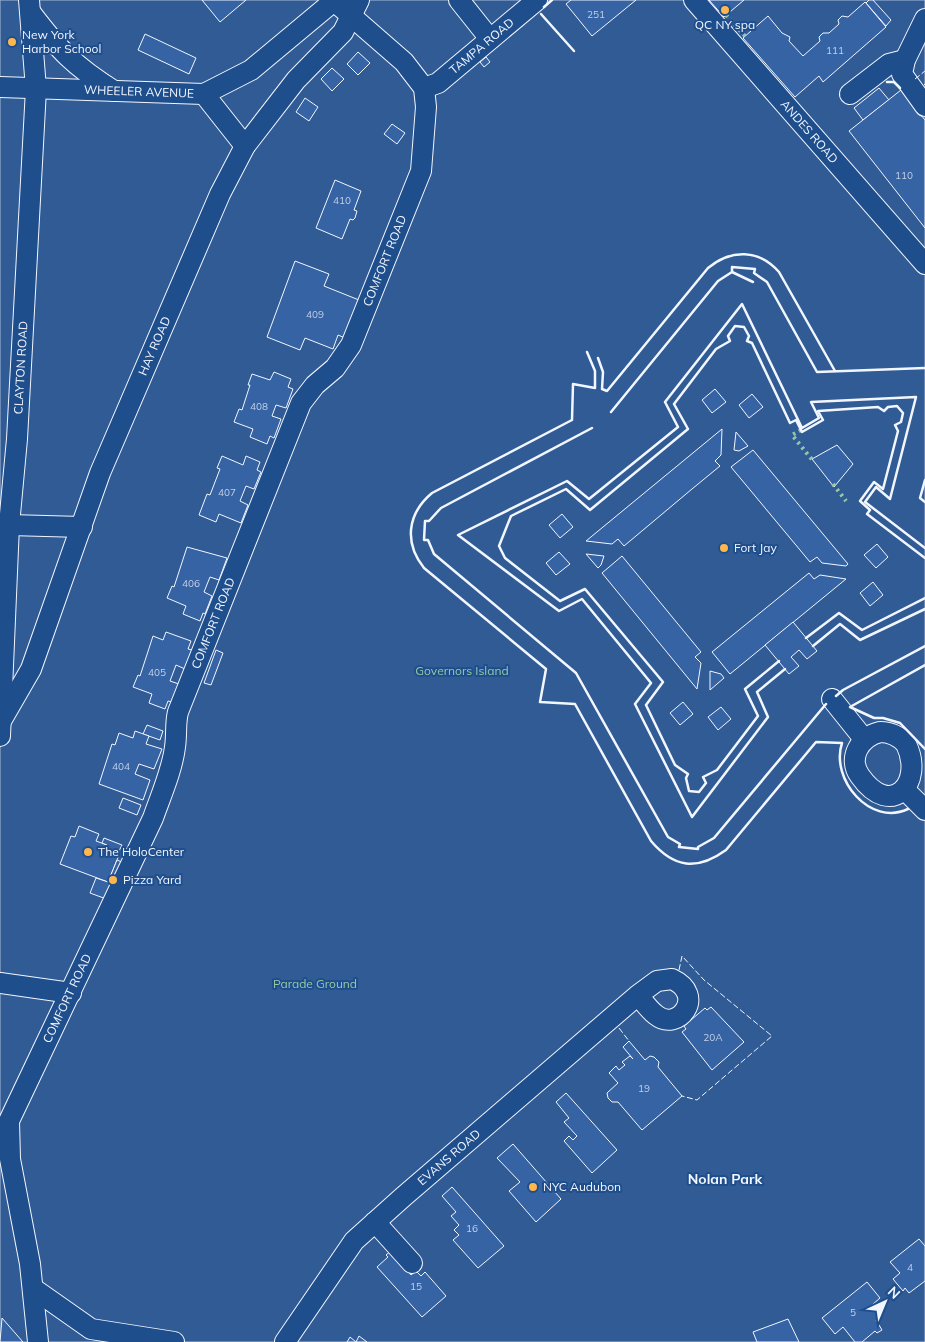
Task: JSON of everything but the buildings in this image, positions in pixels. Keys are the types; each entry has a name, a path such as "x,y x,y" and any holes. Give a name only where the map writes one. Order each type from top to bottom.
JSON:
{"street":[{"path":"334,0 355,8 404,62 424,88"},
{"name":"WHEELER AVENUE","path":"0,87 204,94 251,70 334,0"},
{"path":"459,0 490,39"},
{"name":"TAMPA ROAD","path":"424,88 438,83 537,0"},
{"name":"ANDES ROAD","path":"694,0 925,264"},
{"path":"30,6 70,61 88,75 116,92"},
{"name":"CLAYTON ROAD","path":"1,728 9,525 17,439 36,89 30,6"},
{"name":"HAY ROAD","path":"1,728 31,669 100,473 210,215 245,146 296,80 342,32 355,8"},
{"path":"925,19 905,60 902,74 925,106"},
{"path":"850,94 889,64 905,60"},
{"name":"COMFORT ROAD","path":"38,1342 34,1289 4,1119 71,993 153,818 174,754 175,724 178,712 302,404 315,385 335,368 351,345 421,171 426,107 424,88"},
{"path":"204,94 245,146"},
{"path":"9,525 82,527"},
{"path":"832,699 864,739"},
{"path":"880,732 891,733 902,739 913,752 918,762 918,774 914,785 907,792 894,797 883,796 872,790 861,778 856,767 855,755 864,739 880,732"},
{"path":"907,792 925,810"},
{"path":"0,983 71,993"},
{"name":"EVANS ROAD","path":"285,1342 354,1242 638,995"},
{"path":"0,1102 4,1119"},
{"path":"375,1222 412,1263"},
{"path":"34,1289 91,1328 174,1342"}],"green space":[{"name":"Governors Island","path":"0,0 925,0 925,1342 0,1342"}],"hedge":[{"path":"726,15 745,36"},
{"path":"801,430 792,435 814,462"},
{"path":"833,484 846,501"}],"fence":[{"path":"915,79 925,71"},
{"path":"679,970 682,956 704,980 772,1036 697,1100 682,1096"},
{"path":"619,1028 629,1041"}],"wall":[{"path":"544,7 552,0"},
{"path":"541,14 574,51"},
{"path":"887,82 894,82 900,88"},
{"path":"598,358 603,372 602,389 607,391 708,268 726,257 745,254 763,259 779,272 835,371"},
{"path":"611,412 718,281 732,272 732,267 755,269 754,273 767,282 817,372 925,368"},
{"path":"732,272 753,282"},
{"path":"785,669 757,692 768,717 692,817 635,704 651,683 582,599 559,611 458,535 567,481 589,499 678,427 665,402 742,304 802,428 819,418 811,402 916,397 890,499 876,487 865,502 925,548"},
{"path":"779,661 745,689 758,716 717,770 703,777 706,783 699,792 689,791 686,778 688,774 675,765 646,705 663,682 585,589 560,601 505,558 499,546 511,516 566,489 590,510 688,429 674,404 716,349 730,341 728,336 735,326 744,327 749,336 747,341 752,343 790,423 796,420 802,432 823,420 818,411 878,407 884,411 888,407 897,406 903,413 901,422 895,425 898,431 883,489 874,482 860,501 870,510 867,514 925,558"},
{"path":"587,352 595,371 595,388 573,384 572,420 432,493 417,510 413,519 411,539 413,549 424,568 546,669 540,702 575,704 651,841 668,857 686,864 696,864 715,857 726,850 816,742 842,743 840,757 842,771 856,796 867,806 880,811 894,813 908,809"},
{"path":"592,428 441,508 429,521 425,521 424,540 428,540 434,554 576,673 668,837 680,844 679,847 698,849 698,847 714,838 826,704"},
{"path":"925,480 920,498 925,502"},
{"path":"806,638 839,613 862,630 925,598"},
{"path":"813,646 840,624 860,640 925,609"},
{"path":"836,696 843,690 925,646"},
{"path":"925,665 850,707 874,718 883,718 900,723 925,749"}],"place":[{"name":"QC NY spa","path":"725,10"},
{"name":"New York Harbor School","path":"12,42"},
{"name":"Fort Jay","path":"724,548"},
{"name":"The HoloCenter","path":"88,852"},
{"name":"Pizza Yard","path":"113,880"},
{"name":"NYC Audubon","path":"533,1187"}],"district":[{"name":"Nolan Park","path":"725,1179"}],"park label":[{"name":"Parade Ground","path":"315,984"}]}
